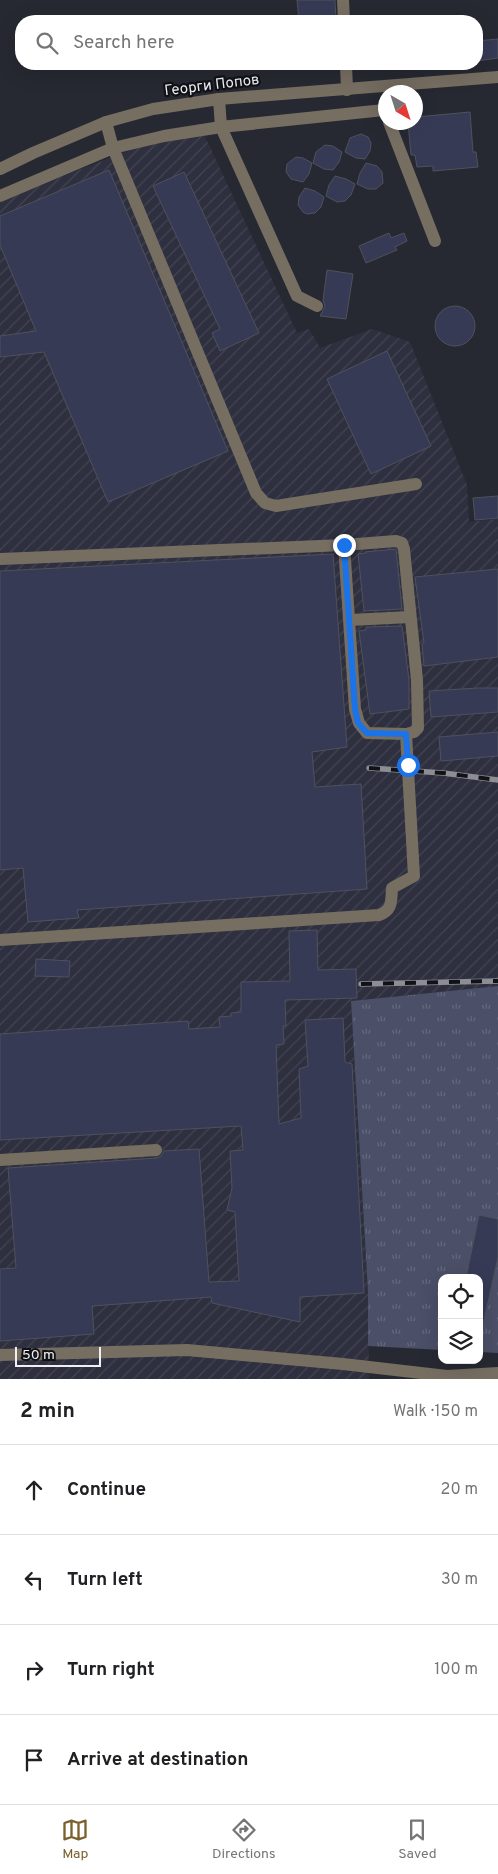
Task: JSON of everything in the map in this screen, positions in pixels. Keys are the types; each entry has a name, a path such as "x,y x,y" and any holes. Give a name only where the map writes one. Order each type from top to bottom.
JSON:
{"street":[{"path":"343,0 344,15"},
{"path":"346,70 347,90"},
{"name":"Георги Попов","path":"0,169 106,122 153,109 219,99 498,77"},
{"path":"219,99 221,127 297,296 317,306"},
{"path":"0,196 113,148 164,136 221,127 378,111"},
{"path":"106,122 113,148 256,493 265,503 276,506 416,484"},
{"path":"392,130 436,241"},
{"path":"0,559 344,545 396,541 402,544 407,568 417,680 418,728 414,732 406,734 367,733 358,723 355,709 344,545"},
{"path":"350,620 410,617"},
{"path":"0,940 379,915 386,913 391,906 392,888 414,876 406,734"},
{"path":"0,1160 156,1150"},
{"path":"0,1355 186,1350 343,1364 447,1376 498,1373"}],"shaded area":[{"path":"199,124 297,333 309,329 320,348 372,329 410,342 467,485 469,522 498,519 498,986 351,1001 368,1292 369,1379 0,1379 0,200"}],"green space":[{"path":"498,986 498,1353 483,1352 483,1274 438,1274 438,1350 368,1346 368,1292 351,1001"}],"building":[{"path":"297,0 335,0 336,15 298,15"},
{"path":"498,39 498,58 483,60 483,40"},
{"path":"470,112 473,152 476,152 478,167 433,171 433,166 417,167 415,155 411,155 409,130 423,130 423,116"},
{"path":"361,134 368,137 371,143 370,151 365,159 356,158 345,152 350,138"},
{"path":"325,145 333,146 342,152 339,162 333,170 324,169 313,163 316,152"},
{"path":"296,157 303,158 312,163 309,174 303,182 291,179 286,172 287,164"},
{"path":"366,163 377,166 382,172 383,183 376,189 368,189 357,184 360,173"},
{"path":"109,170 228,451 108,502 44,352 0,357 0,336 36,331 0,245 0,216"},
{"path":"184,172 259,333 220,351 212,333 220,329 153,186"},
{"path":"335,176 355,184 351,195 345,201 337,202 326,196 329,185"},
{"path":"305,188 315,191 324,197 321,207 315,213 307,214 298,205 299,197"},
{"path":"389,233 391,238 404,233 407,241 395,247 397,250 366,263 359,246"},
{"path":"327,270 353,274 346,319 320,316 325,306 323,300"},
{"path":"455,306 469,312 475,326 469,340 455,346 441,340 435,326 441,312"},
{"path":"387,351 431,446 371,474 327,379"},
{"path":"498,496 498,518 475,520 473,498"},
{"path":"396,549 402,609 364,611 358,554"},
{"path":"333,554 347,747 312,752 315,787 361,784 367,889 77,910 79,918 28,922 23,868 0,870 0,571"},
{"path":"498,569 498,657 424,666 422,643 424,643 415,577"},
{"path":"402,626 409,680 409,709 370,714 359,631 366,630 366,627"},
{"path":"498,688 498,712 431,717 429,691"},
{"path":"498,732 498,756 441,761 439,737"},
{"path":"317,930 318,970 356,969 357,998 285,1000 286,1026 283,1026 284,1044 276,1045 279,1124 301,1118 299,1069 308,1066 305,1020 343,1018 345,1062 352,1064 364,1293 300,1297 300,1322 212,1303 211,1297 92,1306 94,1334 0,1341 0,1269 16,1268 8,1168 157,1158 164,1151 199,1149 209,1282 239,1281 235,1212 227,1210 232,1188 230,1151 243,1150 241,1126 0,1140 0,1034 188,1021 189,1029 220,1027 219,1017 231,1016 231,1013 241,1012 241,982 290,981 289,931"},
{"path":"36,959 70,961 69,977 35,976"},
{"path":"479,1215 498,1219 498,1257 483,1325 483,1274 467,1274"}],"railway":[{"path":"369,768 443,773 498,780"},
{"path":"361,984 498,981"}],"route":[{"path":"344,545 355,709 358,723 367,733 406,734 408,765"}]}
